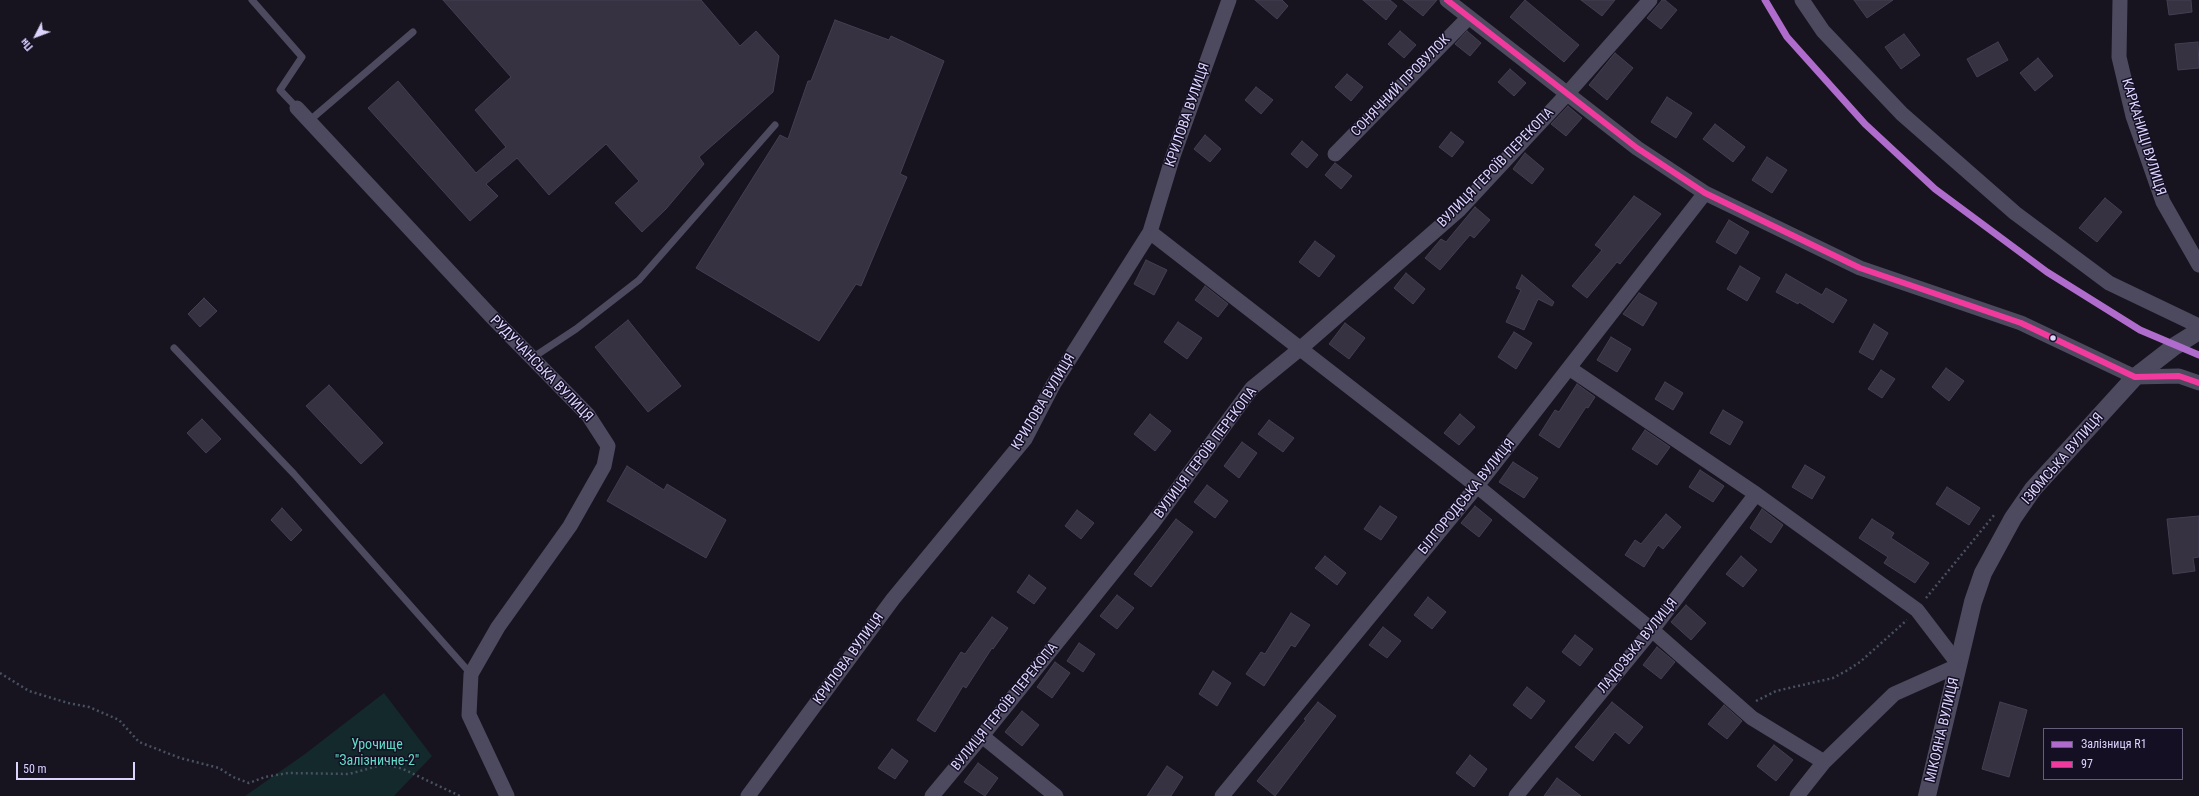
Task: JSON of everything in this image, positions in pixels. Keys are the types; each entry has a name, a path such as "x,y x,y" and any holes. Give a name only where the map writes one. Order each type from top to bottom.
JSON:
{"street":[{"name":"КРИЛОВА ВУЛИЦЯ","path":"748,796 893,599 1025,439 1053,385 1150,232 1173,156 1229,0"},
{"path":"1447,0 1468,18 1637,148 1705,193 1860,268 2021,323 2135,377 2179,376 2199,383"},
{"name":"ВУЛИЦЯ ГЕРОЇВ ПЕРЕКОПА","path":"932,796 1152,524 1252,388 1301,348 1460,209 1567,94 1650,0"},
{"path":"1802,0 1822,31 1902,114 2015,213 2109,283 2197,330"},
{"name":"КАРКАНИЦІ ВУЛИЦЯ","path":"2120,0 2119,57 2133,116 2163,202 2199,265"},
{"name":"СОНЯЧНИЙ ПРОВУЛОК","path":"1335,154 1468,18"},
{"name":"РУДУЧАНСЬКА ВУЛИЦЯ","path":"297,108 532,358 588,415 608,446 604,466 570,526 498,627 471,674 469,715 507,796"},
{"name":"БІЛГОРОДСЬКА ВУЛИЦЯ","path":"1222,796 1477,486 1705,193"},
{"path":"1150,232 1477,486 1652,630 1752,718 1824,762"},
{"name":"ІЗЮМСЬКА ВУЛИЦЯ","path":"1959,665 1972,602 1983,573 2013,518 2033,489 2135,377 2197,330"},
{"path":"1569,368 1756,494 1917,610 1959,665 1894,694 1824,762 1797,796"},
{"name":"ЛАДОЗЬКА ВУЛИЦЯ","path":"1516,796 1652,630 1756,494"},
{"name":"МІКОЯНА ВУЛИЦЯ","path":"1927,796 1959,665"},
{"path":"982,736 1056,796"}],"lane":[{"path":"252,0 302,56 280,90 297,108"},
{"path":"310,121 412,32"},
{"path":"532,358 576,330 639,280 775,125"},
{"path":"174,348 294,474 471,674"}],"path":[{"path":"0,673 29,691 68,703 89,707 119,720 139,742 180,758 219,768 233,777 249,783 265,777 288,773 349,774 385,764 403,769 460,796"}],"green space":[{"name":"Урочище \"Залізничне-2\"","path":"384,693 432,756 394,796 245,796 305,754"}],"building":[{"path":"443,0 701,0 740,46 756,31 779,56 773,92 699,157 704,164 666,209 642,232 615,203 639,181 606,144 549,195 517,158 486,184 498,196 470,221 368,108 398,81 476,173 506,147 475,110 511,77"},
{"path":"1255,0 1282,0 1288,6 1277,19"},
{"path":"1363,0 1390,0 1397,6 1386,20"},
{"path":"1403,0 1437,0 1423,16"},
{"path":"1525,0 1579,45 1564,62 1510,17"},
{"path":"1581,0 1615,0 1602,16"},
{"path":"1662,0 1665,0 1677,10 1661,29 1647,18"},
{"path":"1854,0 1893,0 1867,18"},
{"path":"2167,0 2191,0 2192,12 2169,15"},
{"path":"835,20 889,40 891,36 944,61 900,174 907,177 861,286 856,284 819,341 696,268 780,135 788,139 808,81 811,81"},
{"path":"1400,31 1416,45 1404,58 1388,44"},
{"path":"1467,31 1481,43 1470,56 1455,44"},
{"path":"1904,34 1920,55 1901,69 1885,47"},
{"path":"1998,42 2008,60 1977,77 1967,59"},
{"path":"2198,42 2199,68 2178,70 2175,44"},
{"path":"1615,53 1633,68 1607,100 1589,85"},
{"path":"2038,58 2053,76 2035,91 2020,73"},
{"path":"1510,69 1526,83 1514,96 1498,82"},
{"path":"1347,74 1363,87 1351,101 1335,87"},
{"path":"1256,87 1273,100 1261,114 1245,100"},
{"path":"1667,97 1692,113 1676,138 1651,122"},
{"path":"1568,106 1582,118 1566,136 1551,124"},
{"path":"1715,124 1745,147 1733,162 1703,139"},
{"path":"1451,132 1464,142 1452,157 1439,147"},
{"path":"1205,135 1221,149 1210,162 1194,149"},
{"path":"1302,141 1318,155 1307,168 1291,154"},
{"path":"1525,153 1544,169 1532,184 1513,169"},
{"path":"1767,157 1787,170 1772,193 1752,180"},
{"path":"1335,163 1352,176 1341,189 1325,175"},
{"path":"1634,196 1661,214 1620,264 1617,262 1587,298 1572,286 1602,250 1595,245"},
{"path":"2105,198 2122,212 2097,242 2079,228"},
{"path":"1475,207 1490,220 1474,238 1470,235 1440,270 1425,258 1441,239 1446,242"},
{"path":"1729,220 1749,232 1736,254 1716,242"},
{"path":"1315,241 1335,256 1319,277 1299,262"},
{"path":"1146,260 1167,270 1154,295 1134,284"},
{"path":"1740,266 1760,278 1747,301 1727,289"},
{"path":"1406,273 1425,289 1413,304 1394,288"},
{"path":"1786,274 1822,295 1826,288 1847,300 1833,323 1799,302 1798,304 1776,292"},
{"path":"1522,275 1554,302 1552,306 1538,299 1524,330 1506,322 1521,290 1516,288"},
{"path":"1205,286 1228,304 1218,317 1195,300"},
{"path":"1639,293 1657,303 1643,326 1623,314"},
{"path":"204,298 217,311 200,327 188,314"},
{"path":"628,320 681,386 648,412 595,347"},
{"path":"1178,322 1202,338 1187,359 1164,342"},
{"path":"1345,323 1365,338 1349,359 1329,344"},
{"path":"1874,324 1888,333 1873,360 1859,352"},
{"path":"1514,332 1532,343 1516,369 1498,357"},
{"path":"1611,337 1631,349 1617,372 1597,360"},
{"path":"1946,368 1964,381 1949,401 1932,387"},
{"path":"1881,370 1895,379 1882,398 1868,389"},
{"path":"1665,382 1683,393 1673,410 1655,399"},
{"path":"1577,384 1595,397 1588,408 1586,407 1559,448 1539,435 1555,410 1559,412"},
{"path":"329,385 383,443 361,464 306,406"},
{"path":"1723,410 1743,422 1730,445 1710,433"},
{"path":"1150,414 1171,431 1155,451 1134,434"},
{"path":"1460,414 1475,427 1459,445 1444,433"},
{"path":"202,419 221,439 206,453 187,433"},
{"path":"1269,420 1294,438 1283,452 1258,434"},
{"path":"1645,430 1670,447 1657,465 1632,449"},
{"path":"1242,442 1257,453 1239,478 1224,466"},
{"path":"1513,462 1538,478 1524,498 1499,482"},
{"path":"1805,465 1825,477 1812,499 1792,487"},
{"path":"627,466 664,490 667,484 726,520 706,558 607,501"},
{"path":"1700,470 1724,486 1713,502 1689,487"},
{"path":"1207,485 1228,501 1215,518 1194,502"},
{"path":"1947,487 1980,508 1969,525 1936,504"},
{"path":"1380,506 1397,517 1381,540 1364,529"},
{"path":"1475,506 1492,520 1479,537 1461,523"},
{"path":"282,508 302,530 291,541 271,520"},
{"path":"1762,509 1783,525 1771,543 1750,528"},
{"path":"1077,510 1094,523 1081,539 1065,526"},
{"path":"1666,514 1681,527 1663,549 1658,545 1644,567 1625,555 1635,540 1641,544"},
{"path":"2199,516 2199,557 2193,558 2195,571 2173,574 2167,519"},
{"path":"1176,519 1193,532 1151,587 1134,574"},
{"path":"1872,519 1894,533 1891,538 1929,563 1915,583 1884,563 1888,557 1859,538"},
{"path":"1325,556 1346,573 1337,585 1315,568"},
{"path":"1741,556 1757,570 1743,587 1726,574"},
{"path":"1029,575 1046,588 1034,604 1017,592"},
{"path":"1117,595 1134,608 1117,629 1100,616"},
{"path":"1428,597 1446,612 1432,629 1414,615"},
{"path":"1686,605 1706,623 1691,640 1671,622"},
{"path":"1291,613 1310,625 1295,647 1291,645 1264,686 1246,674 1261,652 1265,654"},
{"path":"992,617 1008,628 993,649 992,648 966,688 963,686 935,732 917,720 961,652 965,654"},
{"path":"1383,627 1401,641 1387,658 1369,645"},
{"path":"1575,635 1593,649 1580,666 1562,652"},
{"path":"1079,643 1095,654 1083,672 1067,661"},
{"path":"1657,647 1675,662 1661,679 1643,665"},
{"path":"1055,662 1070,673 1052,698 1037,687"},
{"path":"1213,671 1231,683 1217,706 1199,694"},
{"path":"1527,687 1545,701 1531,719 1513,705"},
{"path":"1318,702 1336,716 1275,796 1257,781 1306,720 1304,719"},
{"path":"1612,702 1643,727 1629,744 1615,732 1593,761 1575,747"},
{"path":"2000,702 2027,710 2009,777 1982,769"},
{"path":"1724,705 1742,721 1727,739 1708,724"},
{"path":"1022,711 1039,725 1022,746 1005,732"},
{"path":"1774,745 1793,760 1776,781 1757,766"},
{"path":"892,749 908,761 895,779 878,768"},
{"path":"1470,755 1487,769 1474,787 1456,773"},
{"path":"978,763 998,778 985,796 964,782"},
{"path":"1167,766 1183,777 1171,796 1147,796"},
{"path":"1557,778 1581,796 1544,796"}],"rail line":[{"name":"R1","path":"1765,0 1787,37 1865,124 1935,189 2047,272 2140,330 2199,355"}],"transit line":[{"name":"97","path":"1447,0 1637,148 1705,193 1860,268 2021,323 2135,377 2179,376 2199,383"}]}
